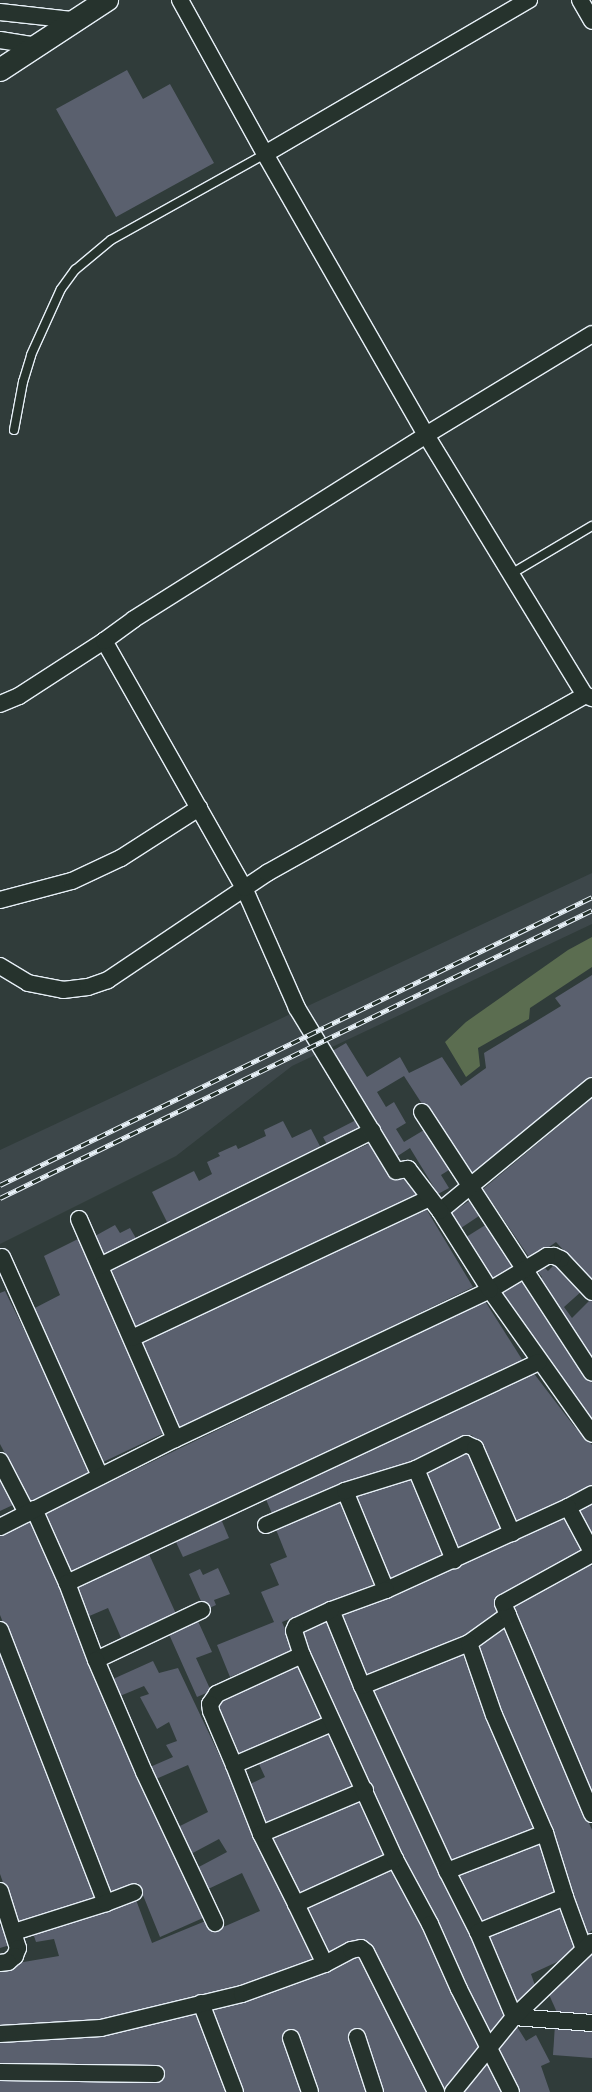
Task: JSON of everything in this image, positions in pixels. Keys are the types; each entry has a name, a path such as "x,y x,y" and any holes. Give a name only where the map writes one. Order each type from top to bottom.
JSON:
{"street":[{"path":"0,70 72,20 107,0"},
{"path":"0,966 28,982 63,990 88,987 108,980 244,888 588,696 426,435 265,154 180,0"},
{"path":"265,154 529,0"},
{"path":"580,0 592,21"},
{"path":"0,12 72,20"},
{"path":"0,40 36,46"},
{"path":"0,704 20,696 104,642 134,619 426,435 592,334"},
{"path":"104,642 244,888 297,1008 396,1171 408,1169 440,1211 490,1290 539,1362 592,1434"},
{"path":"0,900 72,881 121,858 199,808"},
{"path":"440,1211 470,1188 592,1086"},
{"path":"422,1112 470,1188 526,1269 592,1373"},
{"path":"100,1266 372,1132"},
{"path":"132,1338 430,1198"},
{"path":"79,1219 175,1439"},
{"path":"0,1527 175,1439 490,1290 547,1256 561,1258 592,1292"},
{"path":"2,1257 100,1476"},
{"path":"67,1583 539,1362"},
{"path":"266,1525 345,1491 416,1469 460,1445 471,1445 475,1448 512,1533"},
{"path":"0,1461 31,1511 67,1583 96,1660 144,1772 215,1923"},
{"path":"416,1469 454,1560"},
{"path":"345,1491 386,1590"},
{"path":"511,2092 430,1924 395,1859 365,1790 332,1723 302,1655 294,1631 296,1626 331,1610 386,1590 454,1560 568,1507 592,1494"},
{"path":"568,1507 592,1553 503,1603 592,1814"},
{"path":"96,1660 202,1610"},
{"path":"331,1610 362,1686 447,1871 478,1932 514,2017"},
{"path":"362,1686 469,1643 508,1615"},
{"path":"0,1630 106,1903"},
{"path":"453,2092 514,2017 588,1946 565,1897 545,1833 494,1715 469,1643"},
{"path":"302,1655 212,1698 211,1711 261,1834 325,1964"},
{"path":"234,1765 332,1723"},
{"path":"261,1834 365,1790"},
{"path":"447,1871 545,1833"},
{"path":"296,1904 395,1859"},
{"path":"0,1891 18,1948 15,1956 8,1962 0,1963"},
{"path":"14,1932 106,1903 134,1892"},
{"path":"478,1932 565,1897"},
{"path":"0,2034 43,2030 86,2031 201,2004 242,1994 325,1964 351,1950 361,1948 366,1952 436,2092"},
{"path":"201,2004 235,2092"},
{"path":"514,2017 592,2023"},
{"path":"357,2037 375,2092"},
{"path":"291,2038 310,2092"},
{"path":"0,2072 156,2074"}],"lane":[{"path":"14,430 23,382 31,355 61,289 75,270 111,240 265,154"},
{"path":"511,574 592,526"}],"shaded area":[{"path":"592,873 592,924 292,1066 176,1156 0,1244 0,1150"}],"green space":[{"path":"592,937 592,967 530,1008 529,1019 478,1048 480,1066 466,1077 445,1042 466,1022 568,950"}],"building":[{"path":"127,70 143,99 170,84 214,163 116,217 56,109"},
{"path":"592,975 592,1078 473,1180 463,1158 459,1161 404,1076 377,1092 386,1107 394,1102 406,1123 396,1129 404,1142 424,1130 449,1170 441,1175 449,1188 438,1194 410,1148 393,1159 329,1053 346,1043 367,1077 400,1057 409,1073 442,1057 461,1086 486,1068 484,1053 561,1006 555,998"},
{"path":"592,1098 592,1281 556,1242 531,1260 483,1189"},
{"path":"358,1119 364,1130 329,1148 323,1137"},
{"path":"283,1121 292,1138 311,1129 322,1150 168,1224 152,1192 194,1171 199,1181 212,1174 207,1162 220,1156 218,1153 236,1145 238,1149 266,1136 264,1130"},
{"path":"373,1142 407,1176 419,1199 134,1331 106,1269 259,1193"},
{"path":"469,1201 479,1216 461,1228 451,1213"},
{"path":"425,1207 473,1287 179,1430 141,1341"},
{"path":"487,1224 517,1268 493,1284 463,1239"},
{"path":"115,1225 120,1233 130,1228 137,1240 106,1257 95,1236"},
{"path":"80,1238 164,1433 99,1464 31,1310 60,1295 44,1256"},
{"path":"556,1263 583,1290 564,1307 572,1318 592,1298 592,1365 538,1281 542,1277 536,1269 541,1264 548,1271"},
{"path":"524,1277 592,1383 592,1419 544,1360 501,1293"},
{"path":"5,1291 94,1471 31,1503 0,1444 0,1293"},
{"path":"485,1301 523,1361 72,1573 44,1514"},
{"path":"532,1371 574,1426 592,1445 592,1486 514,1524 472,1435 410,1463 273,1516 265,1497"},
{"path":"468,1448 504,1530 456,1553 423,1472"},
{"path":"412,1475 447,1557 388,1582 354,1496"},
{"path":"0,1476 15,1504 0,1511"},
{"path":"344,1499 378,1583 282,1622 294,1651 230,1677 217,1645 274,1622 261,1592 279,1585 270,1564 287,1557 275,1527"},
{"path":"592,1500 592,1539 578,1508"},
{"path":"565,1514 585,1552 468,1637 366,1679 341,1614 456,1567"},
{"path":"30,1519 203,1918 160,1937 138,1883 111,1893 0,1615 0,1536"},
{"path":"221,1519 229,1538 183,1557 175,1540"},
{"path":"148,1552 177,1616 122,1640 108,1608 87,1617 73,1585"},
{"path":"589,1560 592,1567 592,1800 509,1604"},
{"path":"218,1568 230,1594 214,1600 216,1605 205,1610 189,1574 200,1569 203,1575"},
{"path":"197,1619 212,1652 196,1658 211,1691 197,1697 168,1632"},
{"path":"328,1619 509,2016 489,2040 399,1857 299,1634"},
{"path":"507,1628 592,1830 592,1930 584,1938 499,1712 476,1645"},
{"path":"461,1650 534,1830 452,1864 372,1688"},
{"path":"0,1652 97,1898 18,1924 0,1874"},
{"path":"153,1661 159,1673 178,1668 317,1961 242,1988 83,2026 43,2023 0,2028 0,1966 59,1956 54,1939 36,1942 32,1930 135,1897 152,1943 208,1920 214,1931 260,1911 242,1873 206,1890 195,1869 227,1852 219,1839 189,1855 176,1828 208,1812 188,1765 156,1779 150,1767 173,1757 166,1745 177,1741 169,1722 157,1729 140,1697 149,1694 144,1686 120,1696 113,1679"},
{"path":"301,1664 324,1719 240,1755 216,1700"},
{"path":"329,1729 357,1786 267,1825 248,1785 265,1777 258,1762"},
{"path":"361,1796 387,1855 299,1895 272,1837"},
{"path":"541,1841 559,1894 483,1924 458,1872"},
{"path":"393,1866 427,1926 484,2049 445,2092 441,2092 371,1948 328,1955 304,1908"},
{"path":"562,1906 578,1946 570,1956 531,1974 537,1991 516,2006 488,1936"},
{"path":"4,1926 10,1945 0,1948 0,1927"},
{"path":"592,1949 592,2013 559,2017 547,1990"},
{"path":"360,1955 430,2092 315,2092 293,2032 284,2034 304,2092 239,2092 210,2008"},
{"path":"196,2010 229,2092 0,2092 0,2078 160,2069 0,2065 0,2039"},
{"path":"516,2025 526,2041 536,2035 550,2062 541,2066 550,2092 518,2092 497,2051"},
{"path":"555,2025 592,2027 592,2058 553,2055"},
{"path":"488,2059 505,2092 461,2092"}],"railway":[{"path":"0,1185 592,897"},
{"path":"0,1198 592,910"}]}
